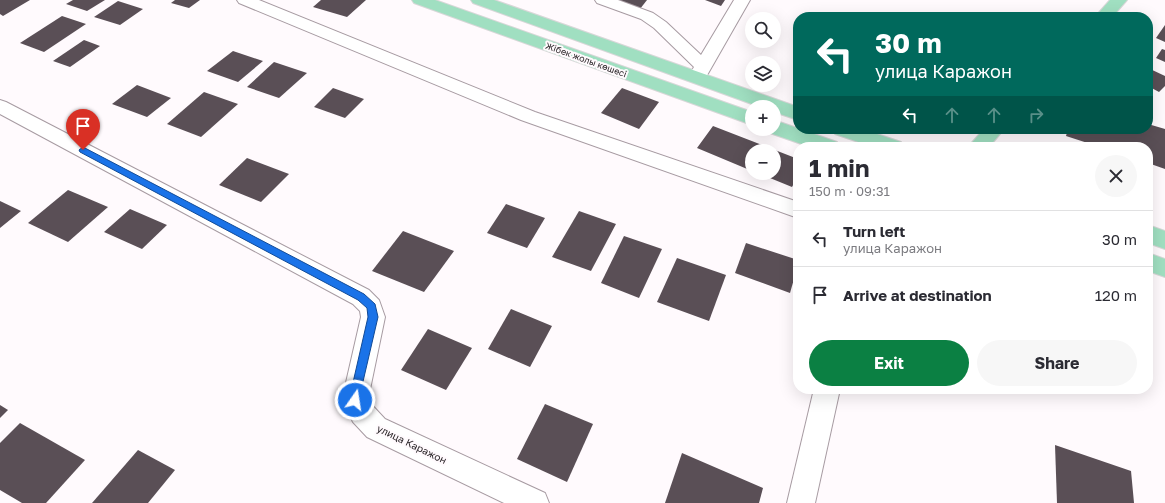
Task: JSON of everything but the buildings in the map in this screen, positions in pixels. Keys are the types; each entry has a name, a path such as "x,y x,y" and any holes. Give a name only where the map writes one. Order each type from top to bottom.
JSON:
{"main road":[{"name":"Жібек жолы көшесі","path":"420,0 745,116"},
{"name":"Жібек жолы көшесі","path":"479,0 700,72 793,112"},
{"path":"1108,12 1119,0"},
{"path":"781,130 793,134"},
{"path":"794,134 816,142"},
{"path":"856,134 880,142"},
{"path":"983,142 990,134"},
{"path":"1153,236 1165,240"},
{"path":"1153,264 1165,268"}],"street":[{"path":"245,0 528,116 793,208"},
{"path":"603,0 646,16 660,24 700,72 742,0"},
{"name":"улица Каражон","path":"0,106 361,297 371,307 373,317 355,400 362,413 376,428 535,503"},
{"path":"801,503 826,394"}],"route":[{"path":"83,150 361,297 371,307 373,317 355,400"}]}
